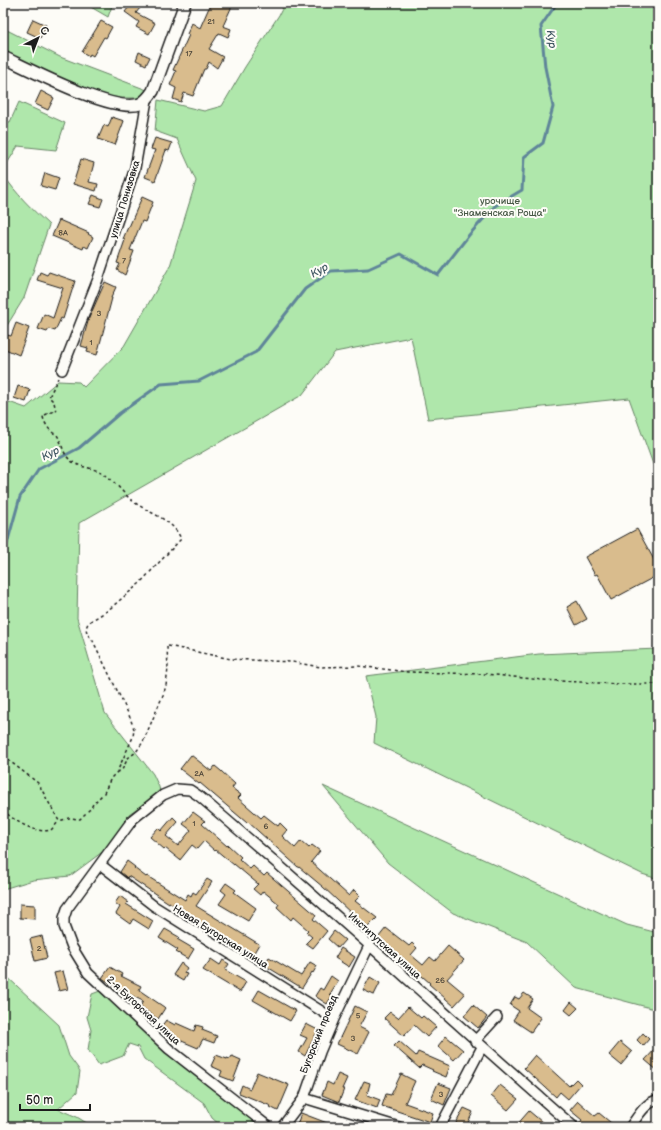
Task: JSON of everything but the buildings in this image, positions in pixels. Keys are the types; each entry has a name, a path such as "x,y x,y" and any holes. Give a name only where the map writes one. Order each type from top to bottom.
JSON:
{"main road":[{"name":"улица Понизовка","path":"147,100 153,91 185,3"},
{"path":"3,57 71,89 100,100 129,105 139,104 147,100"}],"street":[{"name":"улица Понизовка","path":"62,370 98,279 132,176 147,100"},
{"name":"2-я Бугорская улица","path":"177,789 163,795 133,818 101,865 67,909 64,918 64,926 72,947 88,973 169,1050 269,1127"},
{"name":"Институтская улица","path":"177,789 190,790 199,796 262,849 369,946 574,1127"},
{"name":"Новая Бугорская улица","path":"101,865 154,906 334,1019"},
{"name":"Бугорский проезд","path":"282,1127 304,1098 320,1052 334,1019 369,946"},
{"path":"440,1127 479,1044 497,1017"},
{"path":"304,1098 399,1127"},
{"path":"630,1127 644,1108 654,1100 658,1100"}],"path":[{"path":"62,370 49,397 54,402 56,412 50,412 43,416 43,420 51,432 57,436 65,455 77,464 103,473 133,502 173,526 181,539 125,597 89,622 86,626 86,631 93,642 129,715 134,729 133,737 117,772"},
{"path":"3,810 16,821 38,830 51,830 59,821 69,818 80,818 86,814 104,793 111,778 117,772 122,770 128,758 136,752 143,742 163,695 168,673 168,647 232,659 292,662 320,667 362,666 408,672 486,674 542,680 618,684 658,684"},
{"path":"3,756 38,783 59,821"}],"green space":[{"path":"84,3 113,3 108,17"},
{"name":"урочище \"Знаменская Роща\"","path":"285,3 658,3 658,466 654,467 629,398 428,419 411,337 335,352 302,395 79,523 77,618 105,713 153,774 160,792 129,814 109,847 70,876 33,880 3,889 3,400 26,408 58,381 79,382 84,387 124,346 170,266 196,181 177,139 155,131 158,100 204,111 222,106"},
{"path":"3,28 60,57 147,90 140,98 121,98 99,95 53,76 3,53"},
{"path":"19,102 65,123 56,150 18,146 3,170 3,121 10,122"},
{"path":"3,174 19,195 49,225 24,298 3,332"},
{"path":"658,649 658,879 642,874 374,743 376,717 366,676 539,654"},
{"path":"323,786 627,925 658,933 658,1010 576,988 527,942 453,913 388,863"},
{"path":"3,973 59,1025 69,1056 80,1071 77,1092 58,1109 77,1117 93,1127 3,1127"},
{"path":"100,991 263,1127 221,1126 212,1118 204,1103 144,1059 138,1047 129,1044 123,1056 99,1065 88,1050 91,1030 87,1017 92,994"}],"waterway":[{"name":"Кур","path":"3,558 20,497 39,469 79,448 120,413 161,384 199,381 256,352 305,289 331,271 368,269 401,254 438,275 469,235 495,206 522,190 524,157 543,143 553,107 545,67 541,26 557,3"}]}
